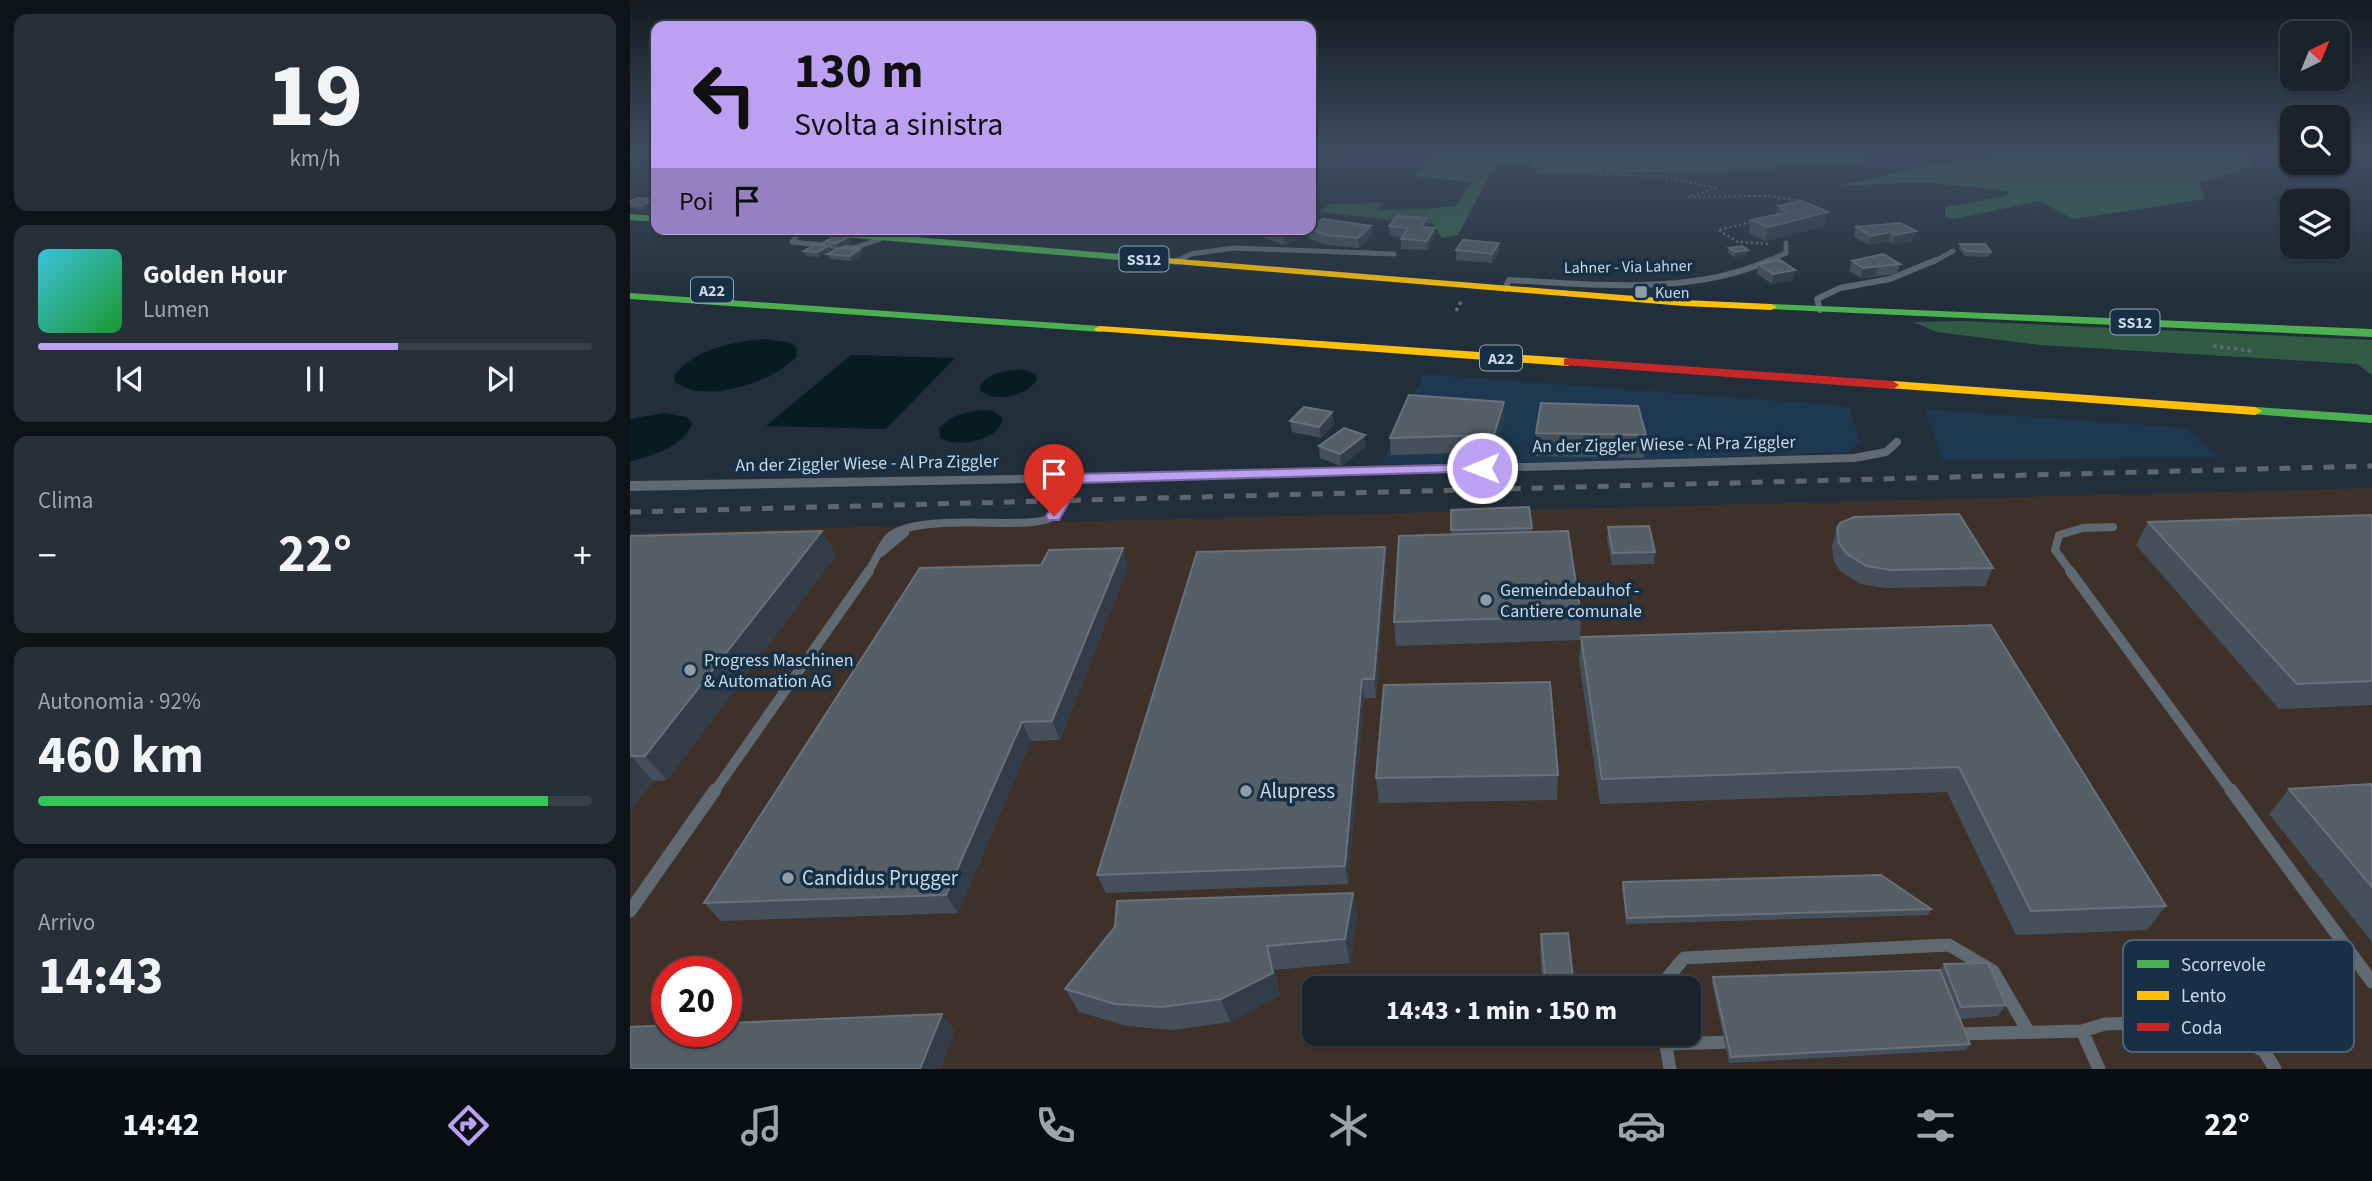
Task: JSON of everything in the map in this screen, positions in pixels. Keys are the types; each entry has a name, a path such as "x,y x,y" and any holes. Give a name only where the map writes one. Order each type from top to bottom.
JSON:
{"main road":[{"path":"630,217 651,219"},
{"name":"SS12","path":"857,235 1684,303 2372,333"},
{"name":"A22","path":"630,284 2372,405"},
{"name":"A22","path":"630,296 2372,419"}],"street":[{"name":"An der Ziggler Wiese - Al Pra Ziggler","path":"630,486 1076,479"}],"lane":[{"path":"797,235 792,242 854,248 884,238"},
{"name":"Lahner - Via Lahner","path":"1505,289 1509,281 1651,282 1707,278 1769,262 1786,253 1786,243"},
{"path":"1175,262 1184,255 1202,250 1235,248 1394,254"},
{"path":"1820,310 1817,299 1828,290 1881,281 1914,271 1953,251"},
{"name":"An der Ziggler Wiese - Al Pra Ziggler","path":"1076,479 1853,458 1886,452 1897,442"},
{"path":"630,911 881,553 909,529 927,525 1040,521 1054,516 1076,479"},
{"path":"2113,527 2083,528 2059,535 2055,550 2341,940"},
{"path":"1669,976 1684,958 1950,945 1993,971 2028,1031"},
{"path":"2354,957 2372,982"},
{"path":"1945,1034 2082,1031 2105,1024 2123,1023"},
{"path":"2082,1031 2099,1069"},
{"path":"1701,1040 1752,1041"},
{"path":"1665,1046 1670,1069"},
{"path":"2265,1052 2275,1069"}],"path":[{"path":"1803,203 1815,206 1809,211"},
{"path":"1761,220 1718,230 1726,237 1750,245 1786,243"}],"shaded area":[{"path":"765,339 792,343 797,349 796,357 772,375 738,388 703,391 688,389 675,382 674,375 683,366 704,353 740,342"},
{"path":"851,355 955,358 886,429 766,426"},
{"path":"1025,370 1036,375 1037,379 1019,394 994,397 980,390 980,385 995,374"},
{"path":"1424,374 1849,406 1860,443 1847,452 1619,461 1382,464"},
{"path":"1924,409 2187,428 2218,458 1943,460"},
{"path":"993,411 1003,418 1000,426 986,438 956,442 940,438 939,428 949,420 966,413"},
{"path":"664,413 687,417 692,423 688,431 667,449 630,462 630,419"},
{"path":"2372,488 2372,1069 630,1069 630,533"}],"green space":[{"path":"1382,203 1377,210 1424,209 1433,224 1318,212 1331,204"},
{"path":"1458,203 1475,203 1458,235 1442,238 1424,209 1456,206"},
{"path":"1968,203 2031,203 1953,219 1945,217 1945,207"},
{"path":"2043,203 2180,203 2073,219"},
{"path":"1961,321 2372,340 2372,375 2357,364 2040,345 1937,332 1913,322"}],"building":[{"path":"1806,203 1828,212 1768,227 1751,220 1788,212 1778,206"},
{"path":"1397,216 1427,218 1421,227 1435,228 1427,241 1401,239 1408,228 1389,226"},
{"path":"1323,219 1371,226 1358,238 1316,232 1316,224"},
{"path":"1900,223 1916,231 1871,236 1856,227"},
{"path":"836,236 849,237 836,243 824,242"},
{"path":"1463,240 1499,243 1492,254 1456,250"},
{"path":"816,244 829,246 817,252 804,251"},
{"path":"1960,244 1985,244 1991,252 1966,251"},
{"path":"1742,246 1748,250 1735,252 1729,248"},
{"path":"839,248 860,249 849,256 827,254"},
{"path":"1883,254 1900,264 1863,268 1852,261"},
{"path":"1780,260 1795,270 1773,274 1758,264"},
{"path":"1409,395 1504,402 1494,435 1390,438"},
{"path":"1541,403 1638,406 1646,435 1536,433"},
{"path":"1304,407 1332,412 1319,427 1290,421"},
{"path":"1344,428 1365,435 1340,454 1319,446"},
{"path":"1529,507 1532,528 1451,530 1451,510"},
{"path":"1959,514 1993,568 1891,570 1867,566 1847,554 1839,543 1837,528 1840,523 1854,517"},
{"path":"2372,515 2372,681 2297,684 2148,522"},
{"path":"1649,526 1655,552 1613,553 1608,527"},
{"name":"Progress Maschinen & Automation AG","path":"822,531 645,756 630,757 630,536"},
{"name":"Gemeindebauhof - Cantiere comunale","path":"1568,531 1581,616 1394,622 1399,536"},
{"name":"Alupress","path":"1385,547 1374,679 1362,679 1345,866 1097,875 1197,552"},
{"path":"1123,548 1052,721 1022,722 946,895 704,903 920,568 1041,565 1049,550"},
{"path":"1991,625 2166,906 2031,911 1959,767 1602,779 1581,637"},
{"path":"1550,682 1558,775 1376,778 1384,685"},
{"path":"2372,784 2372,887 2289,789"},
{"path":"1881,875 1931,909 1627,918 1623,882"},
{"path":"1353,893 1345,939 1267,946 1273,973 1221,999 1162,1007 1115,1004 1065,989 1115,927 1117,901"},
{"path":"1568,933 1573,976 1545,976 1541,934"},
{"path":"1988,963 2006,1005 1961,1007 1944,964"},
{"path":"1940,970 1970,1044 1731,1057 1713,977"},
{"path":"942,1014 920,1069 630,1069 630,1027 651,1026 651,1047 742,1047 742,1022"}],"railway":[{"path":"630,512 2372,466"}],"traffic: fast":[{"path":"630,217 651,219"},
{"path":"855,235 1167,261"},
{"path":"630,296 1100,329"},
{"path":"1771,307 2372,333"},
{"path":"2255,411 2372,419"}],"traffic: slow":[{"path":"1167,261 1684,303 1771,307"},
{"path":"1100,329 1568,362"},
{"path":"1893,385 2255,411"}],"traffic: jam":[{"path":"1568,362 1893,385"}],"place":[{"name":"Kuen","path":"1641,292"},
{"name":"Gemeindebauhof - Cantiere comunale","path":"1486,600"},
{"name":"Progress Maschinen & Automation AG","path":"690,670"},
{"name":"Alupress","path":"1246,791"},
{"name":"Candidus Prugger","path":"788,878"}],"route":[{"path":"1054,516 1076,479 1482,468"}]}
